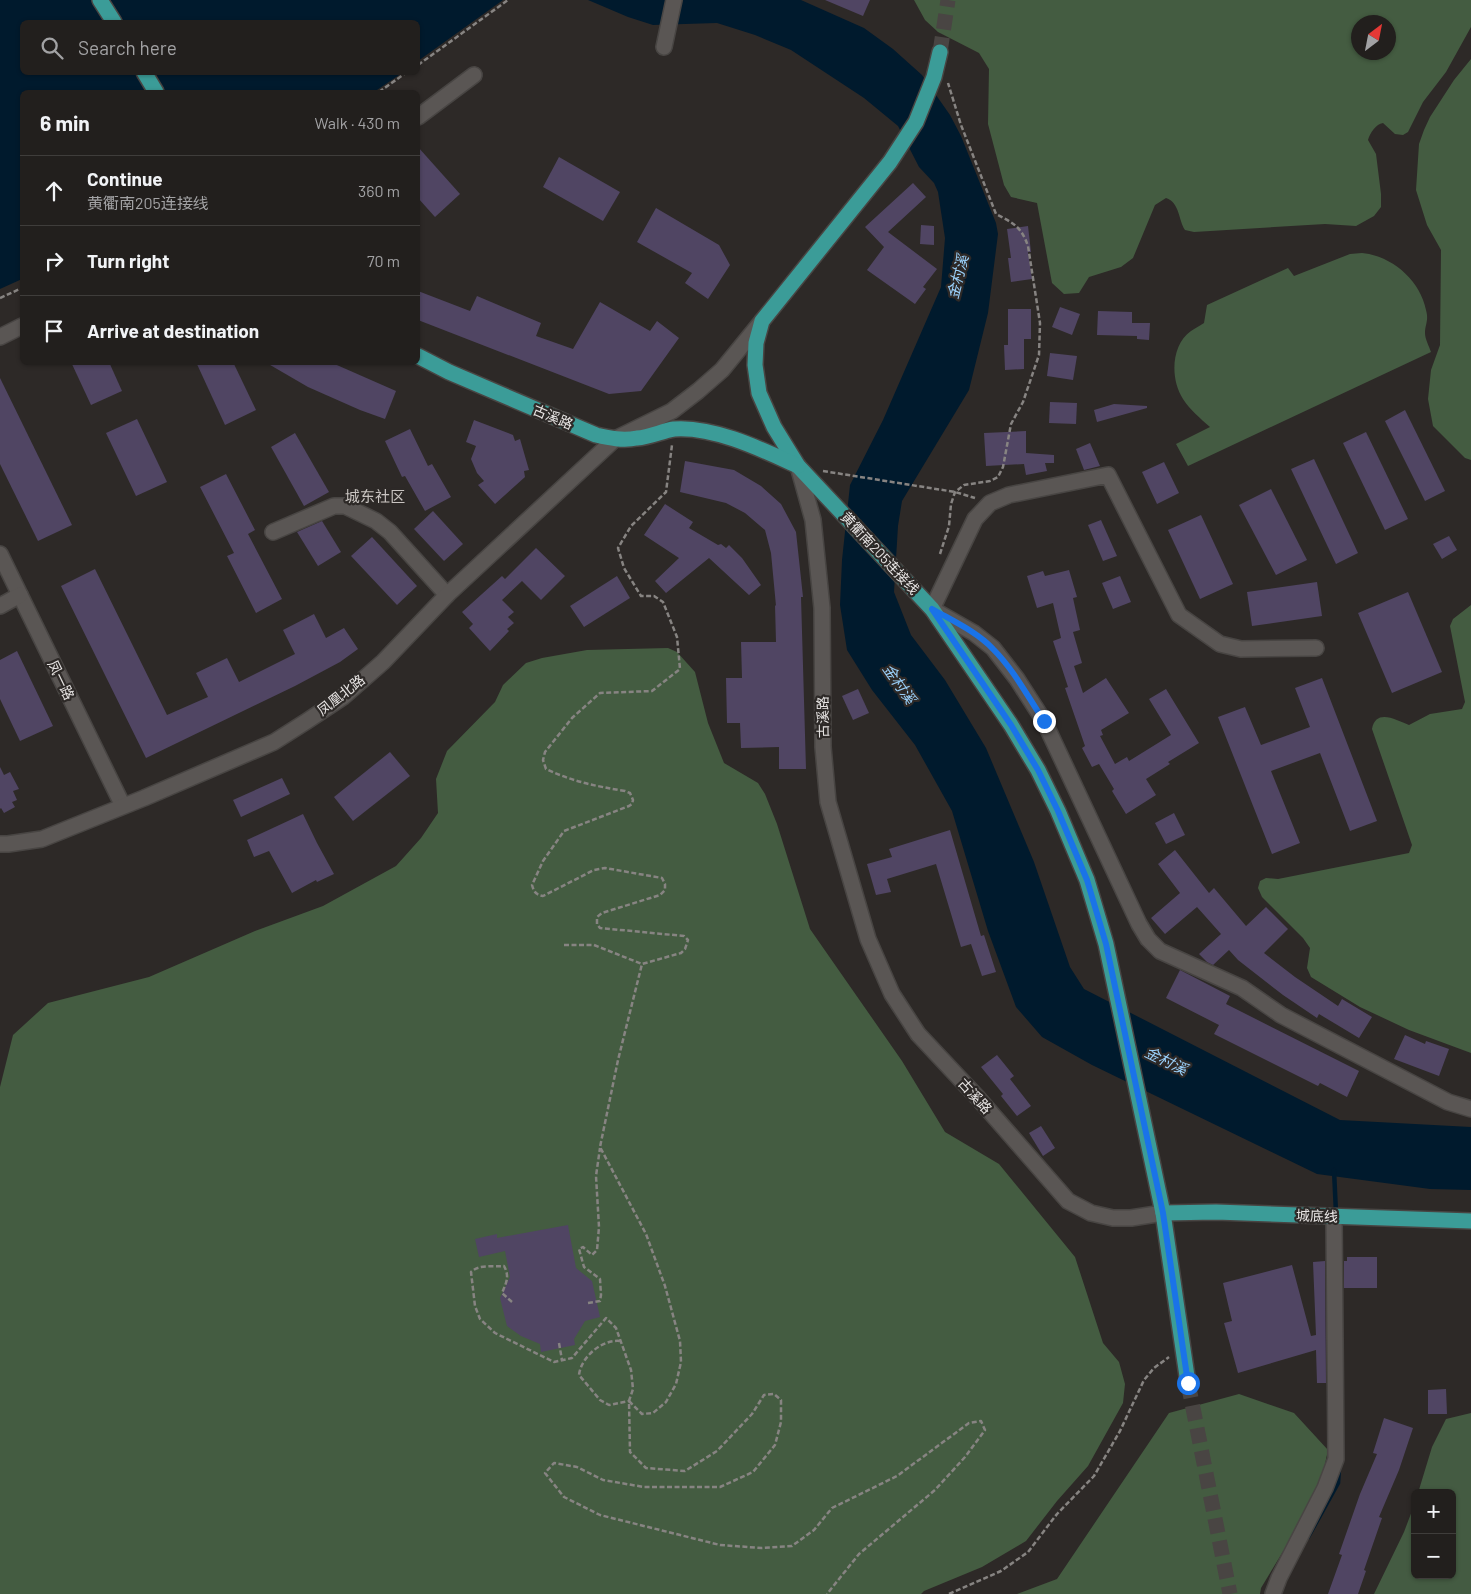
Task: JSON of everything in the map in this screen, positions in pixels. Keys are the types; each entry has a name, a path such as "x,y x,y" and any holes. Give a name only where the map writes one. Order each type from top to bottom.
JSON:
{"main road":[{"path":"100,0 113,20"},
{"name":"黄衢南205连接线","path":"940,52 934,77 916,122 890,162 762,321 756,343 755,364 759,393 774,428 798,466 932,609 1011,725 1038,770 1058,811 1087,880 1106,944 1163,1213 1188,1383"},
{"path":"146,75 155,90"},
{"name":"古溪路","path":"420,357 449,372 596,435 615,439 636,439 674,429 700,431 748,443 798,466"},
{"name":"城底线","path":"1163,1213 1216,1212 1471,1221"}],"street":[{"path":"664,47 674,0"},
{"path":"420,116 474,76"},
{"name":"凤凰北路","path":"0,844 42,838 274,742 343,697 383,662 448,595 615,439 672,411 698,392 722,370 762,321"},
{"path":"0,336 20,327"},
{"name":"古溪路","path":"798,466 814,520 822,608 823,747 828,802 868,939 892,994 918,1034 978,1098 1068,1201 1091,1213 1112,1218 1132,1218 1163,1213"},
{"path":"1316,648 1241,649 1220,644 1179,615 1108,475 1009,494 990,503 975,519 932,609 974,633 993,648 1017,679 1044,721 1139,924 1148,939 1160,951 1242,988 1281,1016 1448,1102 1471,1108"},
{"path":"273,532 334,506 345,506 376,521 390,532 448,595"},
{"name":"凤一路","path":"0,554 123,806"},
{"path":"0,606 20,595"},
{"path":"1273,1594 1279,1578 1325,1488 1336,1459 1334,1217"}],"path":[{"path":"420,64 508,0"},
{"path":"383,90 403,75"},
{"path":"938,561 949,526 951,504 955,492 964,485 990,481 998,477 1003,468 1011,424 1023,402 1039,355 1040,323 1028,246 1024,235 1016,224 996,214 961,125 946,76"},
{"path":"0,298 20,289"},
{"path":"564,945 594,945 642,964 683,952 688,941 688,938 684,936 600,928 598,924 597,917 602,913 660,895 665,890 662,878 605,868 594,870 543,896 538,896 534,892 532,885 543,861 564,832 629,806 633,800 630,793 625,791 584,784 546,769 543,760 545,752 572,718 600,692 652,691 680,669 677,637 663,602 654,596 640,596 624,568 618,548 631,526 666,492 674,429"},
{"path":"798,466 955,492 990,503"},
{"path":"588,1303 600,1301 600,1279 584,1267 579,1249 583,1247 592,1255 598,1250 599,1228 596,1176 600,1147 618,1060 642,964"},
{"path":"600,1147 646,1234 665,1286 680,1341 682,1362 676,1384 666,1402 653,1413 642,1414 629,1402"},
{"path":"512,1302 502,1293 508,1280 508,1273 504,1266 482,1267 471,1272 475,1306 480,1319 495,1333 554,1362 572,1358 606,1318 616,1328 631,1370 633,1389 629,1402 630,1452 646,1468 685,1471 717,1452 752,1414 764,1395 774,1394 781,1400 781,1422 775,1445 753,1472 720,1487 644,1487 603,1480 577,1467 554,1463 545,1472 564,1498 600,1515 720,1545 762,1548 792,1546 814,1530 832,1508 896,1476 969,1423 981,1421 984,1430 965,1457 935,1490 858,1554 827,1594"},
{"path":"620,1341 612,1340 602,1343 580,1367 579,1375 600,1400 609,1405 629,1402"},
{"path":"559,1343 562,1360"},
{"path":"949,1594 1001,1570 1028,1552 1057,1514 1094,1476 1120,1431 1144,1380 1154,1368 1182,1346"}],"green space":[{"path":"914,0 1471,0 1471,27 1446,72 1423,102 1408,132 1403,135 1395,134 1383,123 1376,127 1369,137 1368,140 1376,154 1381,194 1381,207 1374,216 1356,226 1325,224 1194,232 1185,230 1176,207 1171,200 1166,198 1155,205 1133,258 1121,267 1089,277 1079,293 1064,294 1052,283 1037,203 1011,197 1004,185 988,124 989,69 979,53 938,32 925,20"},
{"path":"1471,59 1471,460 1465,458 1433,426 1428,399 1431,370 1440,345 1441,250 1427,225 1416,190 1419,144 1424,130 1430,117 1454,80"},
{"path":"1362,253 1373,255 1394,264 1403,271 1418,289 1427,314 1425,335 1431,352 1188,466 1176,444 1210,427 1192,410 1179,391 1175,372 1176,353 1184,337 1204,323 1207,305 1288,268 1294,276 1350,254"},
{"path":"1471,605 1471,1053 1409,1030 1360,1007 1311,977 1307,968 1310,948 1303,938 1262,897 1258,888 1260,881 1266,878 1278,879 1409,853 1412,845 1372,729 1374,723 1382,717 1409,725 1430,714 1462,709 1465,702 1450,626 1453,619"},
{"path":"668,648 677,652 695,672 708,723 724,763 758,783 765,794 777,824 810,929 902,1061 945,1132 999,1164 1075,1257 1103,1343 1119,1362 1125,1384 1123,1403 1088,1466 1057,1501 1026,1541 982,1567 924,1591 921,1594 0,1594 0,1087 13,1035 48,1003 149,977 255,931 323,906 396,866 421,838 438,813 436,779 447,751 495,702 503,685 526,663 542,658 587,650"},
{"path":"1239,1394 1294,1413 1328,1450 1319,1492 1261,1588 1260,1594 1017,1594 1057,1579 1169,1413"},
{"path":"1471,1413 1471,1594 1374,1594 1411,1514 1411,1579 1456,1579 1456,1489 1419,1489 1432,1447 1446,1419"}],"water":[{"path":"0,0 503,0 420,60 420,20 20,20 20,75 399,75 377,90 20,90 20,280 0,289"},
{"name":"金村溪","path":"588,0 801,0 864,28 893,49 922,75 950,115 961,136 996,223 998,234 988,313 969,390 902,501 898,526 894,592 911,635 945,680 986,748 1034,862 1070,967 1084,989 1340,1120 1471,1127 1471,1190 1430,1189 1317,1174 1092,1065 1042,1037 1016,1007 988,931 952,811 915,745 872,690 847,650 840,605 842,560 850,485 883,420 941,287 945,238 938,192 934,183 919,167 898,126 864,98 791,50 755,35 717,23 653,25 628,17"}],"building":[{"path":"825,0 870,0 863,16"},
{"path":"420,149 460,194 435,217 420,200"},
{"path":"559,157 620,192 603,221 543,187"},
{"path":"913,183 926,197 888,232 937,269 923,287 926,289 915,304 867,270 884,247 865,227"},
{"path":"656,208 719,245 730,265 708,299 685,283 692,273 637,242"},
{"path":"921,225 934,226 934,245 920,244"},
{"path":"1028,226 1031,252 1028,252 1032,279 1011,282 1008,258 1011,258 1007,229"},
{"path":"420,292 470,311 477,296 541,323 536,336 573,349 600,302 650,331 657,321 679,338 641,391 609,394 420,321"},
{"path":"1060,307 1080,314 1072,335 1052,327"},
{"path":"1008,309 1031,309 1031,339 1024,339 1024,369 1005,370 1004,345 1008,345"},
{"path":"1098,311 1132,312 1132,323 1150,323 1149,340 1137,339 1137,336 1097,335"},
{"path":"1050,353 1077,356 1073,380 1047,376"},
{"path":"72,365 110,365 122,391 91,405"},
{"path":"197,365 234,365 256,410 225,425"},
{"path":"270,365 337,365 396,391 385,419 308,387"},
{"path":"0,378 72,525 38,541 0,464"},
{"path":"1050,402 1077,403 1076,424 1049,423"},
{"path":"1114,404 1147,406 1147,408 1097,422 1094,410"},
{"path":"1405,410 1445,491 1425,501 1385,421"},
{"path":"137,419 167,482 136,496 106,433"},
{"path":"474,420 513,435 515,441 520,439 529,470 524,471 525,477 495,504 478,485 484,481 477,473 471,459 476,446 466,442"},
{"path":"410,429 428,466 432,464 451,497 425,511 405,476 402,477 385,441"},
{"path":"1026,431 1026,453 1054,455 1054,463 1045,463 1047,471 1026,475 1024,464 986,466 984,433"},
{"path":"1366,432 1408,519 1385,530 1343,443"},
{"path":"295,433 329,492 304,506 271,447"},
{"path":"1090,443 1100,466 1084,470 1076,449"},
{"path":"1314,459 1358,553 1336,564 1291,469"},
{"path":"685,461 734,470 761,486 781,504 796,532 803,597 801,597 806,769 779,769 779,747 741,748 740,723 727,723 726,678 742,678 741,642 776,642 776,606 771,553 765,530 745,513 726,503 680,492"},
{"path":"1164,462 1179,493 1157,504 1142,472"},
{"path":"226,474 255,530 248,534 282,599 256,613 227,556 234,553 200,487"},
{"path":"1271,489 1307,560 1276,575 1239,505"},
{"path":"665,504 693,522 689,528 718,545 721,544 726,548 729,545 742,558 761,585 749,595 709,558 666,593 655,581 679,558 644,535"},
{"path":"433,511 463,544 444,561 414,529"},
{"path":"1201,515 1233,584 1200,599 1168,530"},
{"path":"1101,520 1117,556 1103,561 1088,525"},
{"path":"322,521 341,552 318,566 297,532"},
{"path":"1449,536 1457,550 1442,559 1433,544"},
{"path":"372,537 417,586 397,605 351,556"},
{"path":"536,548 565,576 541,600 522,581 502,600 514,612 508,617 514,623 490,651 469,628 473,624 462,612 502,576 505,579"},
{"path":"95,569 167,715 208,697 196,673 227,658 239,682 295,654 283,630 314,614 326,638 344,628 358,649 340,662 295,686 146,758 61,586"},
{"path":"1069,570 1077,597 1073,598 1080,630 1073,632 1082,663 1074,666 1083,693 1106,678 1129,713 1101,730 1103,735 1100,736 1115,764 1127,757 1129,761 1171,735 1149,699 1166,689 1199,743 1168,762 1170,764 1146,779 1156,795 1126,814 1099,764 1092,767 1082,748 1085,746 1065,688 1068,687 1053,641 1061,638 1053,603 1037,608 1027,576 1043,571 1045,576"},
{"path":"617,576 630,598 584,627 570,606"},
{"path":"1120,576 1131,602 1113,609 1102,583"},
{"path":"1317,582 1322,616 1252,626 1247,592"},
{"path":"1408,592 1442,672 1392,693 1358,613"},
{"path":"17,651 53,726 20,741 0,699 0,660"},
{"path":"1322,678 1377,821 1350,831 1320,753 1271,771 1300,843 1272,854 1218,717 1245,707 1261,745 1310,727 1295,688"},
{"path":"858,689 869,713 853,720 842,696"},
{"path":"390,752 410,776 353,821 334,797"},
{"path":"0,767 4,775 10,772 19,789 13,791 17,800 12,802 15,807 4,813 0,809"},
{"path":"282,778 290,794 241,817 233,800"},
{"path":"1174,813 1185,835 1166,844 1155,823"},
{"path":"303,814 334,874 317,882 316,880 292,893 269,851 254,857 247,840"},
{"path":"950,830 981,936 984,935 996,972 982,976 971,944 961,947 936,864 887,879 891,892 876,895 867,864 892,857 889,849"},
{"path":"1175,850 1209,893 1214,888 1246,926 1266,907 1288,929 1264,953 1338,1006 1342,999 1372,1017 1359,1038 1319,1014 1317,1018 1283,995 1238,960 1229,950 1213,965 1207,962 1199,954 1221,934 1197,907 1165,934 1151,918 1180,893 1158,864"},
{"path":"1180,970 1230,996 1226,1004 1359,1071 1347,1097 1320,1083 1318,1086 1214,1034 1219,1025 1166,998"},
{"path":"1405,1035 1425,1044 1426,1041 1449,1049 1439,1076 1394,1059"},
{"path":"997,1055 1014,1076 1010,1079 1031,1106 1017,1116 1001,1096 1003,1094 981,1067"},
{"path":"1041,1126 1055,1148 1043,1156 1029,1133"},
{"path":"568,1225 576,1268 592,1281 600,1317 585,1321 574,1339 575,1345 541,1352 540,1344 521,1336 507,1326 500,1298 510,1277 505,1251 479,1257 475,1239 497,1234 497,1238"},
{"path":"1347,1257 1377,1257 1377,1288 1344,1288 1344,1261 1347,1261"},
{"path":"1325,1261 1326,1383 1317,1383 1316,1350 1238,1373 1224,1323 1232,1321 1223,1283 1292,1265 1311,1336 1316,1335 1313,1262"},
{"path":"1446,1389 1447,1414 1428,1414 1428,1390"},
{"path":"1384,1418 1413,1428 1399,1470 1379,1517 1382,1518 1364,1570 1366,1571 1358,1594 1328,1594 1342,1555 1339,1554 1360,1494 1377,1454 1373,1453"}],"waterway":[{"path":"1334,1170 1336,1213"},
{"path":"1308,1537 1338,1483 1339,1468"}],"tunnel":[{"path":"940,52 948,0"},
{"path":"1188,1383 1230,1594"}],"district":[{"name":"城东社区","path":"375,497"}],"route":[{"path":"1044,721 1017,679 993,648 974,633 932,609 1011,725 1038,770 1058,811 1087,880 1106,944 1163,1213 1188,1383"}]}
